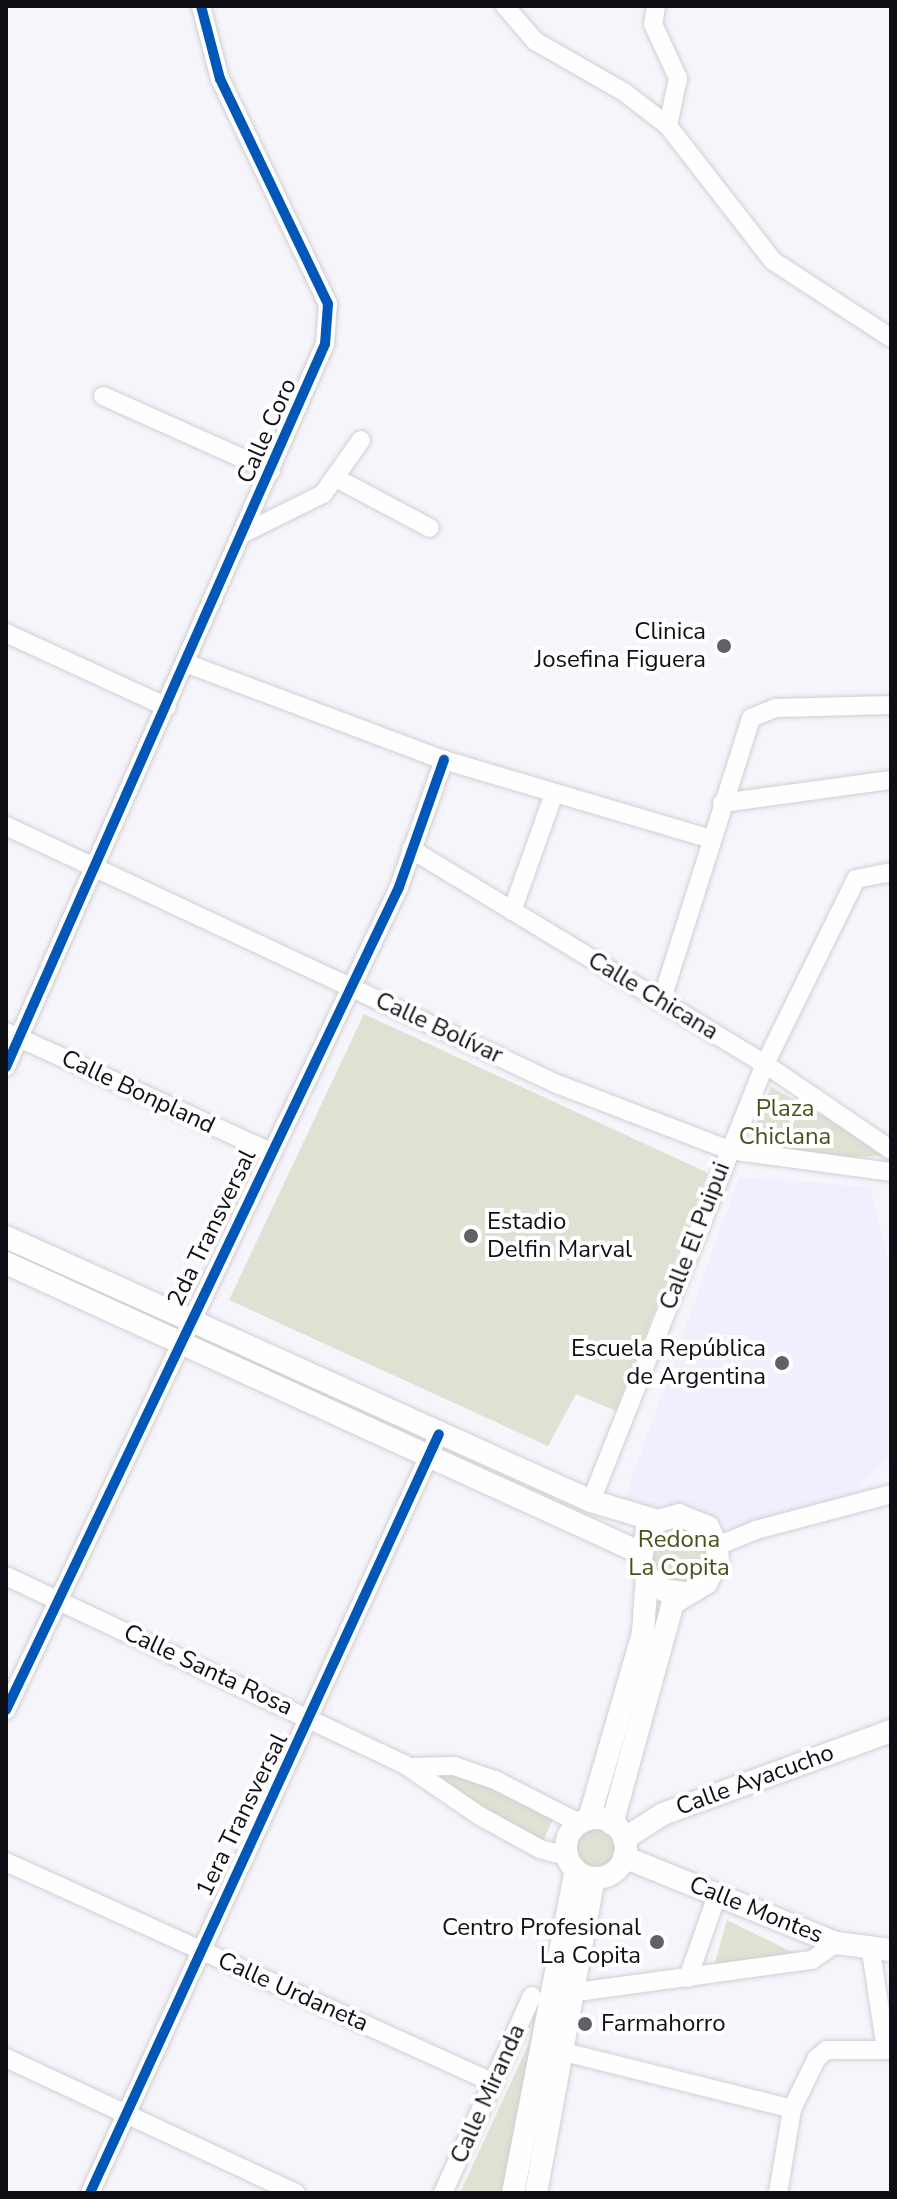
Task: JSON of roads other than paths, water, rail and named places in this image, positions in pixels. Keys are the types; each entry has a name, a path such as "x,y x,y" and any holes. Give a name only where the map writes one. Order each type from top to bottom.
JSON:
{"street":[{"name":"Calle Coro","path":"6,1067 12,1035 96,868 319,363 328,304 220,79 201,6"},
{"path":"505,6 535,41 624,92 668,126 773,261 891,338"},
{"path":"638,6 654,15 678,78 668,126"},
{"path":"103,396 271,471"},
{"path":"244,533 323,494 361,440"},
{"path":"336,478 430,528"},
{"path":"6,633 167,707"},
{"path":"188,664 444,760 711,839"},
{"path":"661,1002 751,718 776,708 891,705"},
{"name":"2da Transversal","path":"6,1710 179,1340 399,887 444,760"},
{"path":"722,803 891,780"},
{"path":"512,911 554,794"},
{"name":"Calle Bolívar","path":"6,826 557,1084 729,1150 890,1178"},
{"name":"Calle Chicana","path":"411,849 765,1064 891,1150"},
{"name":"Calle El Puipui","path":"591,1501 765,1064 856,879 891,872"},
{"name":"Calle Bonpland","path":"12,1035 270,1152"},
{"path":"6,1237 191,1318 641,1553"},
{"path":"6,1263 179,1340 435,1444 591,1501 658,1521 689,1517 708,1527 717,1546 711,1577 673,1603 620,1840"},
{"name":"1era Transversal","path":"90,2193 123,2114 312,1718 435,1444"},
{"path":"717,1546 756,1530 891,1494"},
{"path":"536,2193 577,1992 579,1868 568,1837 584,1821 643,1633 647,1576 641,1553 644,1538 658,1521"},
{"name":"Calle Santa Rosa","path":"6,1576 312,1718 409,1767 480,1816 579,1868"},
{"path":"647,1576 663,1590 684,1593"},
{"name":"Calle Ayacucho","path":"579,1868 612,1873 620,1840 663,1814 891,1731"},
{"name":"Calle Santa Rosa","path":"409,1767 454,1766 495,1780 584,1821"},
{"name":"Calle Montes","path":"584,1821 717,1895 836,1943 881,1951"},
{"name":"Calle Urdaneta","path":"6,1862 494,2083"},
{"path":"513,2193 579,1868"},
{"path":"688,1978 717,1895"},
{"path":"577,1992 812,1960 836,1943"},
{"path":"778,2193 792,2109 810,2068 827,2050 889,2050 881,1951"},
{"name":"Calle Miranda","path":"443,2193 532,1996"},
{"path":"564,2052 792,2109"},
{"path":"6,2058 296,2193"}],"place":[{"name":"Clinica Josefina Figuera","path":"724,646"},
{"name":"Estadio Delfin Marval","path":"471,1236"},
{"name":"Escuela República de Argentina","path":"782,1363"},
{"name":"Centro Profesional La Copita","path":"657,1942"},
{"name":"Farmahorro","path":"585,2024"}],"park label":[{"name":"Plaza Chiclana","path":"785,1123"},
{"name":"Redona La Copita","path":"679,1554"}]}
